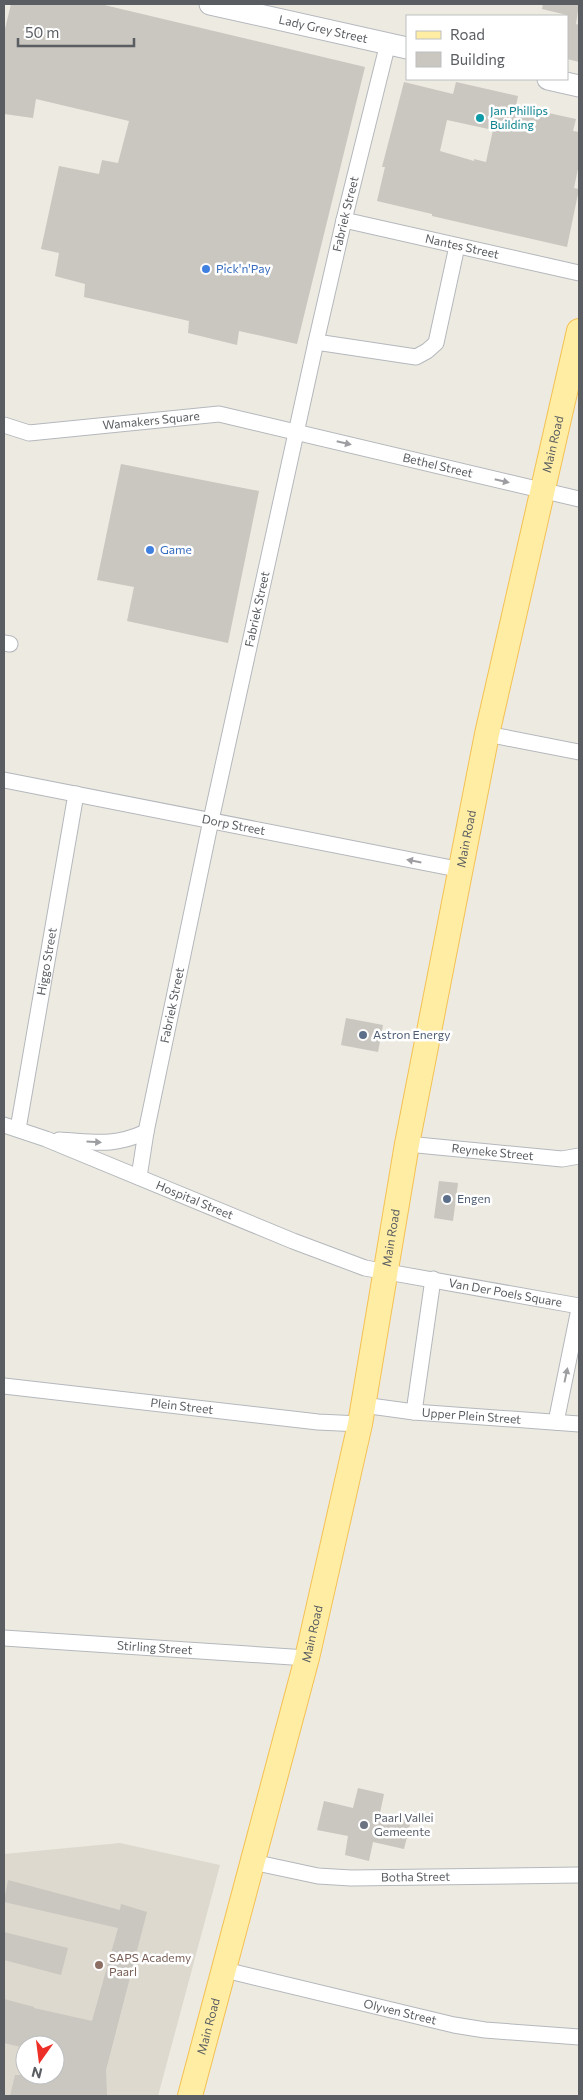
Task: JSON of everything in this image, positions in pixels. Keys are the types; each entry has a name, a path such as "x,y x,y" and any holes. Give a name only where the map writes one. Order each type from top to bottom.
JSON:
{"main road":[{"name":"Lady Grey Street","path":"210,4 398,46"},
{"path":"552,80 579,86"},
{"name":"Main Road","path":"196,2096 224,1970 307,1658 362,1414 408,1144 487,734 579,331"}],"street":[{"name":"Fabriek Street","path":"139,1177 146,1132 211,820 316,342 344,220 398,46"},
{"name":"Nantes Street","path":"344,220 579,273"},
{"path":"316,342 416,357 427,352 436,344 457,246"},
{"name":"Wamakers Square","path":"4,425 29,433 219,414 296,432"},
{"name":"Bethel Street","path":"296,432 579,499"},
{"path":"487,734 579,752"},
{"name":"Dorp Street","path":"4,780 462,870"},
{"name":"Higgo Street","path":"11,1127 76,794"},
{"name":"Hospital Street","path":"11,1127 46,1139 292,1241 365,1268 387,1273"},
{"path":"46,1139 112,1143 146,1132"},
{"name":"Reyneke Street","path":"408,1144 562,1158 579,1156"},
{"name":"Van Der Poels Square","path":"387,1273 433,1279 579,1308 556,1422"},
{"name":"Van Der Poels Square","path":"414,1412 433,1279"},
{"name":"Plein Street","path":"4,1386 318,1422 362,1414"},
{"name":"Upper Plein Street","path":"362,1414 414,1412 579,1424"},
{"name":"Stirling Street","path":"4,1638 307,1658"},
{"name":"Botha Street","path":"253,1862 318,1876 351,1878 579,1875"},
{"name":"Olyven Street","path":"224,1970 454,2025 485,2030 579,2038"}],"shaded area":[{"name":"SAPS Academy Paarl","path":"120,1843 220,1865 158,2096 4,2096 4,1854"}],"building":[{"path":"11,4 100,4 365,67 297,344 239,331 237,345 188,333 189,321 84,297 85,284 55,276 59,253 41,249 59,166 99,174 102,160 118,163 129,121 36,99 33,118 4,114 4,33"},
{"path":"543,4 579,4 576,24 579,25 579,62 568,59 568,15 542,9"},
{"path":"404,82 453,94 456,82 518,96 516,106 576,119 573,131 579,132 579,164 574,188 579,189 567,247 432,216 432,214 377,201 385,167 382,167","holes":["447,120 493,130 486,162 474,159 474,161 440,151"]},
{"path":"121,464 259,491 228,643 127,621 134,587 97,580"},
{"path":"346,1018 383,1025 378,1052 341,1045"},
{"path":"439,1181 458,1183 453,1221 434,1218"},
{"name":"Paarl Vallei Gemeente","path":"358,1788 384,1794 380,1813 411,1821 404,1849 373,1842 369,1861 345,1855 348,1836 317,1830 324,1801 353,1808"},
{"path":"8,1880 120,1910 121,1904 147,1912 106,2070 107,2096 10,2096 15,2075 15,2085 65,2085 65,2035 15,2035 15,2046 4,2043 4,1999 92,2021 118,1928 4,1902"},
{"path":"4,1932 68,1948 61,1975 4,1960"}],"place":[{"name":"Jan Phillips Building","path":"480,118"},
{"name":"Pick'n'Pay","path":"206,269"},
{"name":"Game","path":"150,550"},
{"name":"Astron Energy","path":"363,1035"},
{"name":"Engen","path":"447,1199"},
{"name":"Paarl Vallei Gemeente","path":"364,1825"},
{"name":"SAPS Academy Paarl","path":"99,1965"}]}
